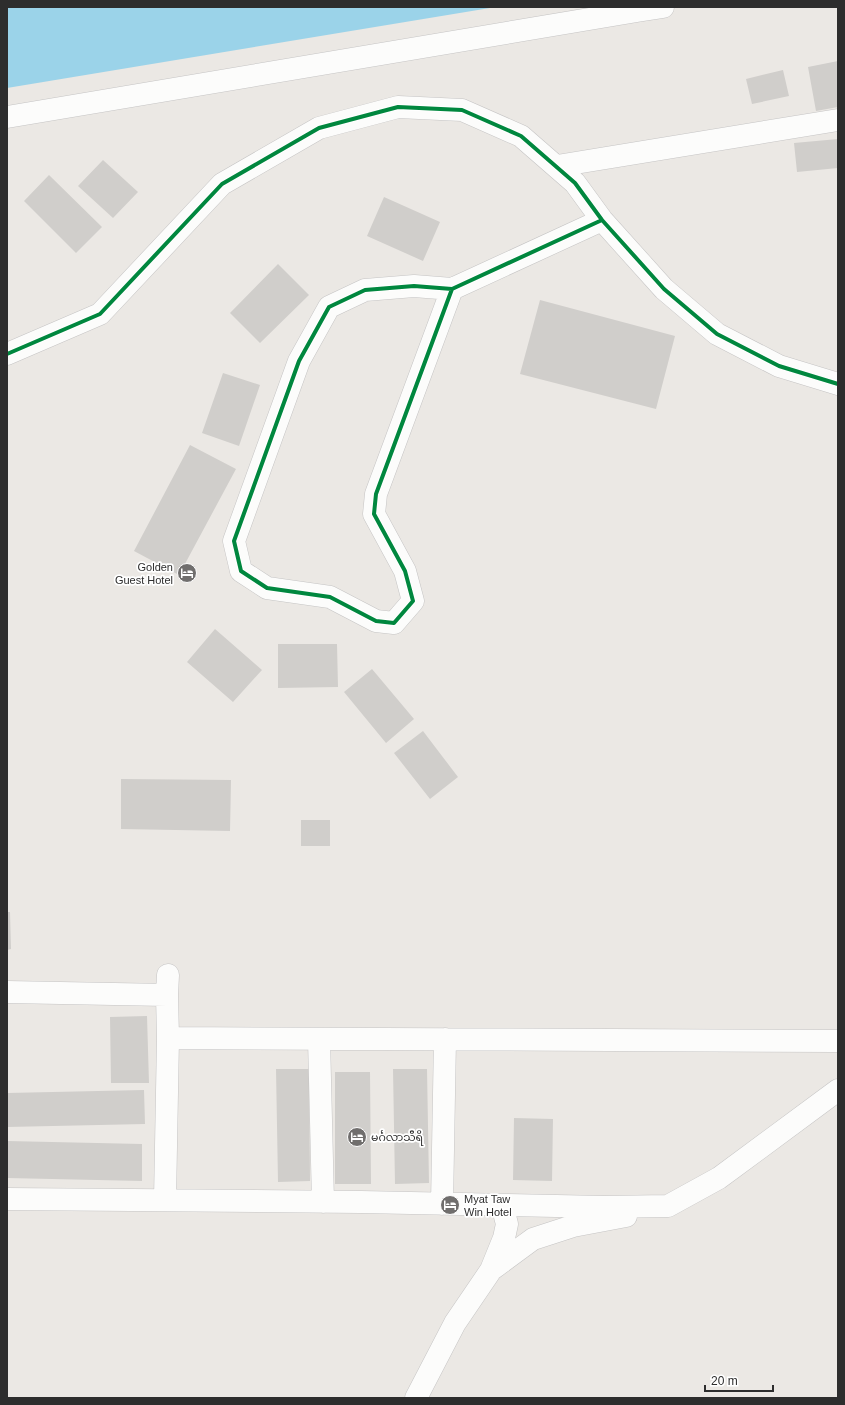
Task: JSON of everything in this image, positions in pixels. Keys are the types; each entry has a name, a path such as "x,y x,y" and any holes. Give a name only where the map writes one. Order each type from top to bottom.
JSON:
{"street":[{"path":"7,117 639,9 663,7"},
{"path":"7,354 100,314 222,184 319,128 398,107 462,110 521,136 575,183 602,220 664,289 717,334 779,366 838,384"},
{"path":"557,166 838,120"},
{"path":"452,290 376,494 374,514 385,537 405,571 413,601 394,623 376,621 330,597 267,588 241,571 234,541 299,361 329,307 365,290 414,286 452,290 602,220"},
{"path":"7,992 168,985 165,1200"},
{"path":"168,1038 838,1040"},
{"path":"319,1039 323,1202"},
{"path":"442,1204 445,1039"},
{"path":"491,1270 533,1239 573,1226 616,1219 668,1206 719,1178 838,1090"},
{"path":"7,1199 323,1202 604,1207 668,1206"},
{"path":"416,1398 455,1323 491,1270 504,1238 507,1224 502,1205"}],"water":[{"path":"7,7 496,7 7,88"}],"building":[{"path":"838,61 838,107 816,111 808,67"},
{"path":"783,70 789,96 752,104 746,79"},
{"path":"838,139 838,168 797,172 794,143"},
{"path":"103,160 138,192 113,218 78,186"},
{"path":"49,175 102,227 76,253 24,201"},
{"path":"384,197 440,222 423,261 367,236"},
{"path":"278,264 309,295 260,343 230,313"},
{"path":"540,300 675,336 656,409 520,374"},
{"path":"223,373 260,385 239,446 202,433"},
{"path":"190,445 236,469 179,575 134,551"},
{"path":"215,629 262,670 233,702 187,662"},
{"path":"278,644 337,644 338,687 278,688"},
{"path":"372,669 414,719 386,743 344,692"},
{"path":"423,731 458,777 430,799 394,753"},
{"path":"121,779 231,780 230,831 121,829"},
{"path":"301,820 330,820 330,846 301,846"},
{"path":"7,912 10,912 11,949 7,950"},
{"path":"147,1016 149,1083 111,1083 110,1017"},
{"path":"276,1069 309,1069 310,1181 278,1182"},
{"path":"393,1069 427,1069 429,1183 395,1184"},
{"path":"335,1072 370,1072 371,1184 335,1184"},
{"path":"144,1090 145,1124 7,1127 7,1093"},
{"path":"514,1118 553,1119 552,1181 513,1180"},
{"path":"7,1141 142,1144 142,1181 7,1178"}],"cycle path":[{"path":"7,354 100,314 222,184 319,128 398,107 462,110 521,136 575,183 602,220 664,289 717,334 779,366 838,384"},
{"path":"452,289 376,494 374,514 405,571 413,601 394,623 376,621 330,597 267,588 241,571 234,541 299,361 329,307 365,290 414,286 452,289 602,220"}],"place":[{"name":"Golden Guest Hotel","path":"187,573"},
{"name":"မင်္ဂလာသီရိ","path":"357,1137"},
{"name":"Myat Taw Win Hotel","path":"450,1205"}]}
